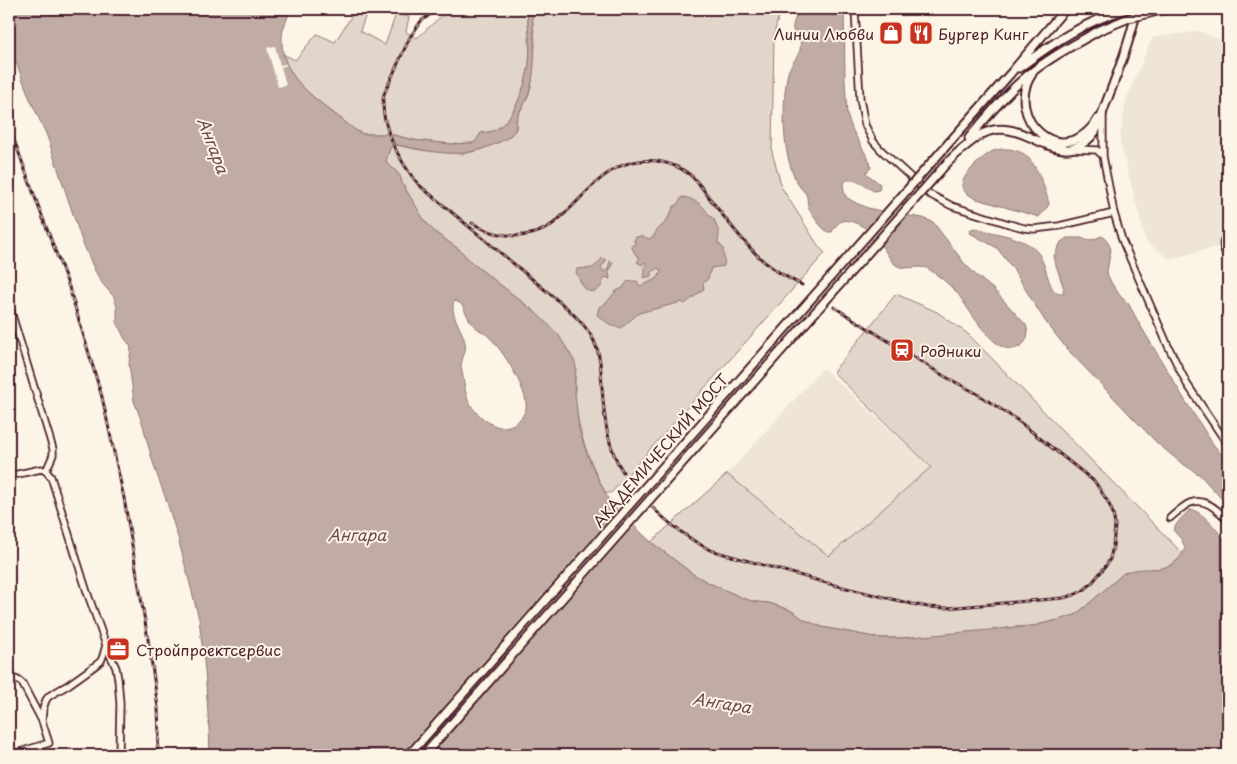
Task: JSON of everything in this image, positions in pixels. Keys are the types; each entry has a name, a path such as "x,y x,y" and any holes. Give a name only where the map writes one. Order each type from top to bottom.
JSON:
{"main road":[{"path":"1010,74 1064,9"},
{"path":"1010,74 1065,36 1113,13 1127,9"},
{"path":"956,154 977,136 984,132 999,129 1013,130 1056,148 1074,148 1086,142 1099,123 1134,26 1137,9"},
{"path":"956,154 988,115 1021,81 1061,52 1100,30 1129,18 1168,9"},
{"path":"1036,70 1029,78 1027,84 1025,107 1033,126 1044,137 1057,142 1076,139 1091,129 1103,110"},
{"name":"АКАДЕМИЧЕСКИЙ МОСТ","path":"409,755 1010,74"},
{"name":"АКАДЕМИЧЕСКИЙ МОСТ","path":"424,755 956,154"}],"street":[{"path":"855,9 860,99 865,125 881,150 929,194 959,208 1024,228 1059,226 1114,213"},
{"path":"1103,110 1103,156 1114,213 1122,240 1169,348 1187,384 1228,446"},
{"path":"1074,148 1097,150 1103,156"},
{"path":"1228,232 1224,238 1223,247 1228,258"},
{"path":"9,305 53,449 53,455 46,471"},
{"path":"9,476 42,469 51,477 87,592 116,668 120,703 119,755"},
{"path":"1170,518 1189,504 1199,501 1212,506 1228,520"},
{"path":"42,721 43,708 49,696 68,686 96,666 104,656 106,646"},
{"path":"9,680 16,678 22,683 42,721 49,743 10,755"}],"shaded area":[{"path":"356,9 368,9 360,31 385,45 396,14 409,17 406,32 417,38 449,9 527,9 530,43 529,64 522,92 507,120 493,131 481,133 473,143 450,144 413,140 390,134 363,134 355,130 296,80 287,66 283,54 295,60 317,34 335,42"},
{"path":"531,9 783,9 779,14 774,35 772,152 782,188 819,247 825,253 612,492 606,494 581,434 576,402 576,368 534,311 430,227 402,183 400,176 386,161 390,148 396,145 420,150 462,154 480,150 509,137 516,129 517,117 528,97 532,81 535,45"},
{"path":"1200,31 1228,44 1228,224 1217,247 1170,259 1146,242 1120,138 1126,100 1152,38"},
{"path":"896,294 937,312 968,334 1183,554 1169,566 1124,573 1075,615 1058,620 1033,626 990,631 879,638 822,627 805,620 790,610 769,603 745,599 693,574 651,542 727,474 829,556 931,467 833,372"},
{"path":"823,368 931,467 829,556 727,474"}],"water":[{"name":"Ангара","path":"9,9 291,9 282,34 283,54 288,67 307,91 355,130 363,134 390,134 413,140 450,144 473,143 481,133 493,131 507,120 518,102 529,64 530,43 527,9 531,9 534,41 533,75 528,96 517,116 514,132 502,141 475,151 463,153 434,152 396,145 390,148 386,161 400,176 402,183 424,220 436,233 460,250 471,262 534,311 558,334 575,362 574,384 579,430 587,454 610,503 651,542 693,574 709,583 745,599 769,603 790,610 805,620 822,627 879,638 900,638 1033,626 1075,615 1124,573 1132,570 1166,567 1174,564 1180,558 1185,548 1182,540 1173,530 1190,510 1195,511 1211,523 1228,544 1228,755 628,755 619,752 606,755 582,750 569,755 210,755 205,670 199,619 178,538 134,401 129,364 130,345 117,323 117,307 114,297 95,271 82,241 47,136 30,99 9,44","holes":["454,301 463,307 474,325 495,344 519,382 526,401 526,408 522,417 515,423 506,427 496,426 484,419 470,404 461,367 465,343 453,312"]},
{"path":"801,9 844,9 847,115 853,131 870,162 871,168 866,173 880,184 879,190 874,191 858,182 847,180 844,186 846,197 868,208 923,218 933,222 965,264 993,289 1026,325 1028,334 1024,343 1014,349 1005,348 995,342 977,322 957,293 939,276 927,268 903,268 895,264 877,239 864,227 853,222 843,221 838,223 832,232 828,232 813,215 808,207 806,194 792,172 784,126 787,78 800,47 800,42 793,30 794,20"},
{"path":"1009,149 1024,154 1033,163 1040,177 1049,204 1039,217 977,199 964,191 962,182 979,161 993,151"},
{"path":"682,197 698,203 714,219 719,233 718,243 723,248 724,266 711,268 708,279 703,283 704,289 685,304 682,302 639,313 621,328 612,326 597,315 599,307 606,303 616,291 623,288 627,282 637,281 640,286 658,278 661,271 658,268 651,272 651,276 643,278 646,265 645,262 642,265 637,262 640,258 631,246 635,244 634,240 636,237 641,236 649,239 654,236"},
{"path":"976,228 1012,237 1029,245 1041,258 1052,288 1060,294 1062,294 1064,289 1054,256 1061,242 1067,238 1091,240 1102,236 1106,239 1111,249 1107,271 1112,284 1128,303 1186,402 1213,444 1228,462 1228,506 1200,475 1180,462 1157,443 1067,349 1045,321 1014,270 997,248 970,233 971,229"},
{"path":"602,258 606,260 601,267 604,272 608,269 610,261 613,262 609,272 610,279 605,277 600,288 593,292 589,291 581,283 576,272 577,269 594,267"}],"pier":[{"path":"275,46 280,65 287,65 281,67 286,85 278,87 267,48"},
{"path":"883,209 909,214 879,247 875,240 864,230"},
{"path":"619,508 636,524 431,755 401,755"}],"railway":[{"path":"438,9 421,21 410,37 384,94 384,118 392,142 398,155 419,185 568,309 589,332 599,358 607,431 613,452 623,472"},
{"path":"9,126 69,287 102,397 124,498 150,651 158,708 159,734 157,755"},
{"path":"472,223 503,235 513,236 535,233 554,223 601,178 614,170 628,163 644,161 662,162 680,168 692,177 749,247 765,263 802,285"},
{"path":"653,508 680,531 710,550 830,584 928,607 946,608 1063,598 1074,595 1091,584 1110,559 1115,525 1113,513 1108,502 1095,482 1017,420 834,307"}],"place":[{"name":"Линии Любви","path":"891,33"},
{"name":"Бургер Кинг","path":"921,33"},
{"name":"Родники","path":"902,350"},
{"name":"Стройпроектсервис","path":"118,649"}]}
